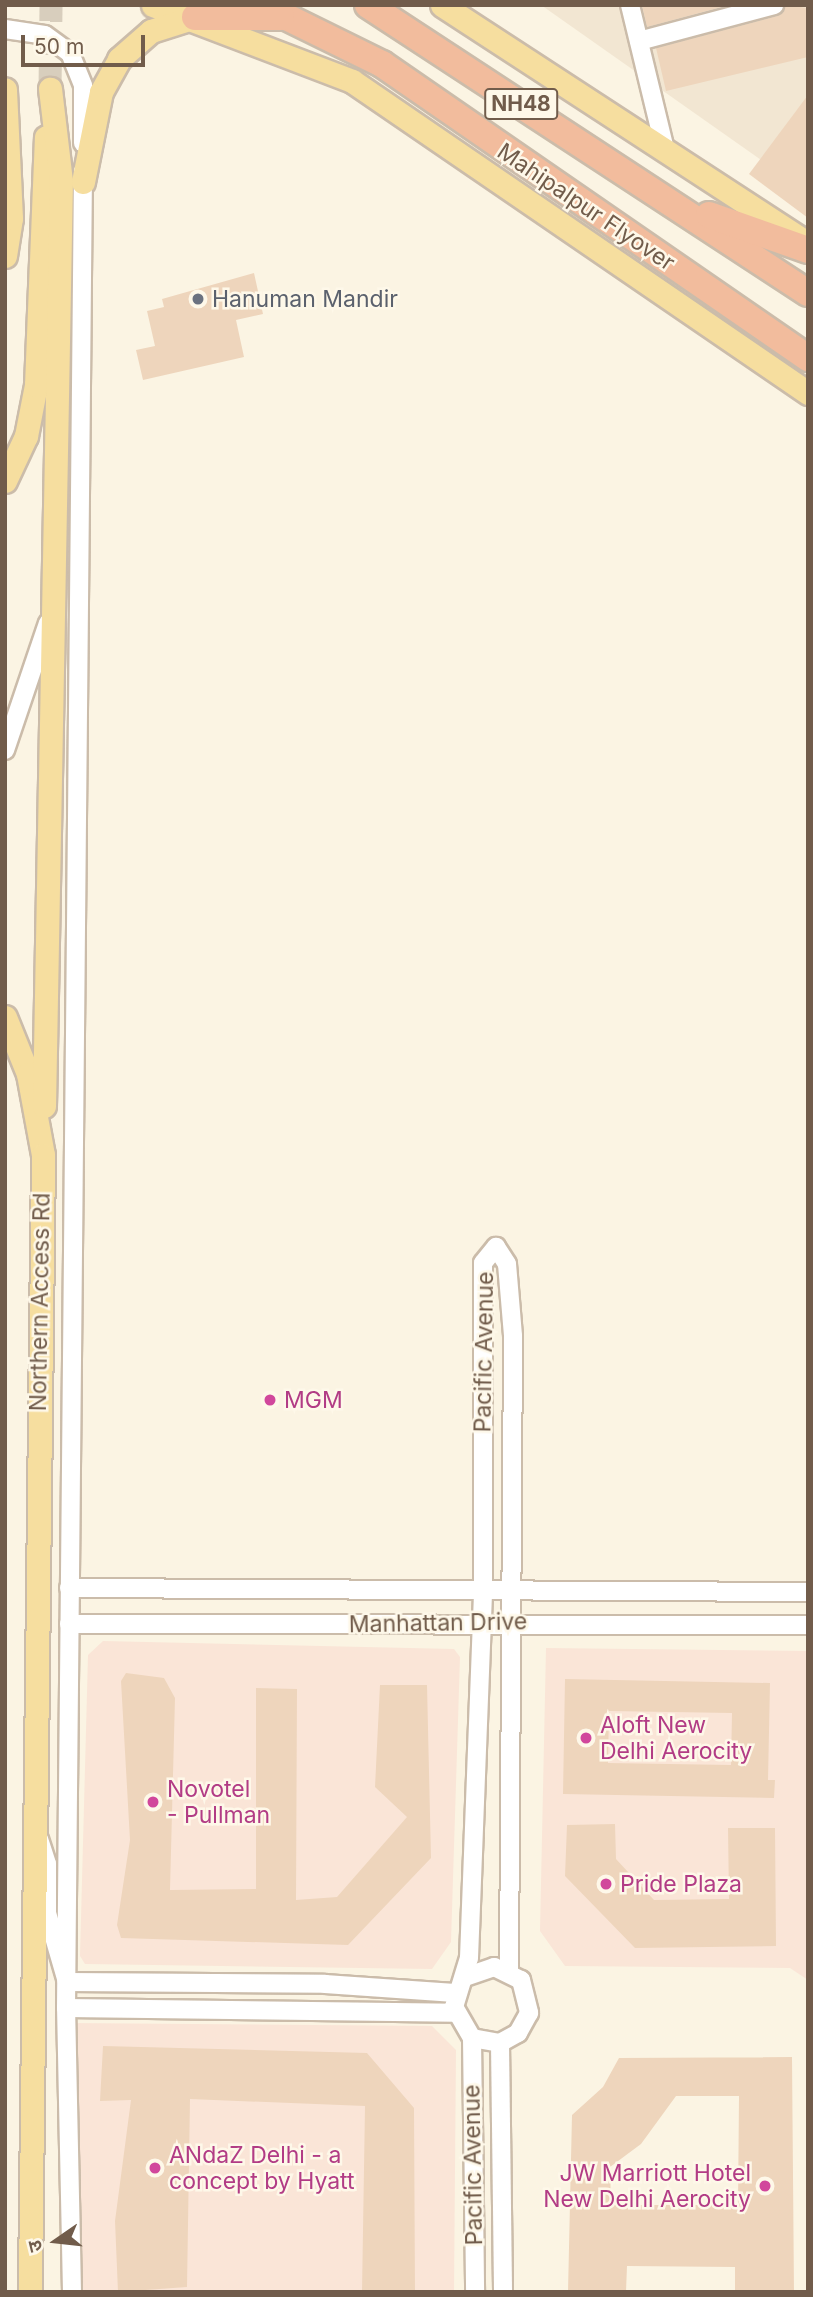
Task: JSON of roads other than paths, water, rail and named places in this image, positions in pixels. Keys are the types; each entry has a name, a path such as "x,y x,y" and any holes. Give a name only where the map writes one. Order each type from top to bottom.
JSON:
{"highway":[{"name":"NH48","path":"262,5 290,17"},
{"name":"NH48","path":"368,5 808,293"},
{"path":"195,18 290,17"},
{"name":"Mahipalpur Flyover","path":"290,17 382,64 808,358"},
{"path":"674,205 805,238"}],"main road":[{"path":"153,5 195,18 352,81 808,393"},
{"path":"442,5 805,238"},
{"path":"83,183 101,92 119,59 151,31 195,18"},
{"path":"5,89 11,218 5,256"},
{"path":"5,481 26,436 36,385 40,181 50,99 61,181 58,593 43,1155"},
{"name":"Northern Access Rd","path":"5,1017 28,1074 43,1155 32,1814 30,2292"}],"street":[{"path":"630,5 664,146"},
{"path":"639,41 774,5"},
{"path":"5,29 45,35 77,63 83,86 66,2008 72,2292"},
{"path":"5,751 58,593"},
{"name":"Pacific Avenue","path":"466,1977 483,1591 483,1263 496,1247 507,1264 513,1336 509,1970"},
{"name":"Manhattan Drive","path":"69,1588 808,1592"},
{"name":"Manhattan Drive","path":"69,1624 512,1620 808,1625"},
{"path":"32,1814 47,1864 47,1913 67,1982"},
{"path":"478,1969 509,1970 526,1987 529,2013 518,2033 500,2043 472,2038 455,2013 455,1993 466,1977 478,1969"},
{"path":"67,1982 325,1984 455,1993"},
{"path":"66,2008 455,2013"},
{"name":"Pacific Avenue","path":"472,2038 475,2292"},
{"name":"Pacific Avenue","path":"500,2043 503,2292"}],"tunnel":[{"path":"50,89 51,5"}],"place":[{"name":"Hanuman Mandir","path":"198,299"},
{"name":"MGM","path":"270,1400"},
{"name":"Aloft New Delhi Aerocity","path":"586,1738"},
{"name":"Novotel - Pullman","path":"153,1802"},
{"name":"Pride Plaza","path":"606,1884"},
{"name":"ANdaZ Delhi - a concept by Hyatt","path":"155,2168"},
{"name":"JW Marriott Hotel New Delhi Aerocity","path":"765,2186"}]}
